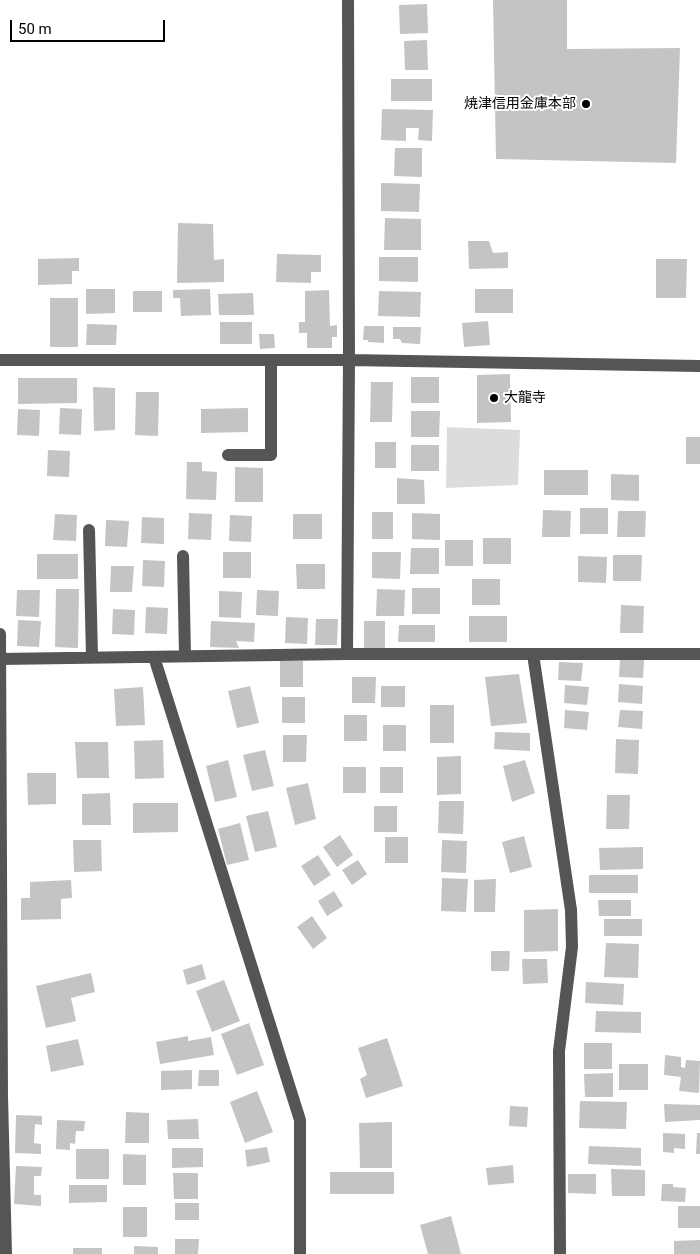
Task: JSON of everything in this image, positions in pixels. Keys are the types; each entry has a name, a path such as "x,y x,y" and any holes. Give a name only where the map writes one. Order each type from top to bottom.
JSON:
{"street":[{"path":"347,654 349,360 348,0"},
{"path":"0,360 349,360 700,366"},
{"path":"228,455 271,455 271,360"},
{"path":"90,530 92,657"},
{"path":"183,556 185,656"},
{"path":"0,634 1,1096 6,1254"},
{"path":"0,660 347,654 700,654"},
{"path":"533,654 571,910 572,947 559,1051 560,1254"},
{"path":"154,656 300,1120 300,1254"}],"shaded area":[{"path":"447,427 520,430 518,485 446,488"}],"building":[{"name":"焼津信用金庫本部","path":"493,0 567,0 567,49 680,48 676,163 496,159"},
{"path":"427,4 428,33 400,34 399,5"},
{"path":"427,40 428,70 405,70 404,41"},
{"path":"391,79 432,79 432,101 391,101"},
{"path":"382,109 433,110 432,141 418,140 419,128 406,128 406,141 381,140"},
{"path":"395,148 422,148 422,177 394,176"},
{"path":"381,183 420,184 419,212 381,211"},
{"path":"385,218 421,219 421,250 384,250"},
{"path":"178,223 213,224 214,260 224,259 224,282 177,283"},
{"path":"468,241 489,241 493,253 508,252 508,268 469,269"},
{"path":"277,254 321,255 321,272 311,272 311,283 276,282"},
{"path":"379,257 418,257 418,282 379,281"},
{"path":"79,258 79,271 72,271 72,284 38,285 38,259"},
{"path":"656,259 687,259 686,298 656,298"},
{"path":"86,289 115,289 115,313 86,314"},
{"path":"210,289 211,315 181,316 180,298 173,298 173,290"},
{"path":"475,289 513,289 513,313 475,313"},
{"path":"329,290 330,326 337,325 337,337 332,337 332,348 307,348 307,333 299,333 299,322 305,322 305,291"},
{"path":"133,291 162,291 162,312 133,312"},
{"path":"379,291 421,292 420,317 378,316"},
{"path":"253,293 254,315 219,315 218,294"},
{"path":"50,298 78,298 78,347 50,347"},
{"path":"488,321 490,345 464,347 462,323"},
{"path":"220,322 252,322 252,344 220,344"},
{"path":"87,324 117,325 116,345 86,345"},
{"path":"364,326 384,326 384,343 363,340"},
{"path":"393,327 421,327 420,344 402,343 400,339 393,339"},
{"path":"259,334 274,334 275,348 260,349"},
{"name":"大龍寺","path":"510,374 511,422 477,423 477,375"},
{"path":"411,377 439,377 439,403 411,403"},
{"path":"18,378 77,378 77,403 18,404"},
{"path":"371,382 393,382 392,422 370,422"},
{"path":"93,387 115,388 115,430 94,431"},
{"path":"136,392 159,392 158,436 135,435"},
{"path":"60,408 82,409 81,435 59,434"},
{"path":"248,408 248,432 201,433 201,409"},
{"path":"18,409 40,410 39,436 17,435"},
{"path":"411,411 440,411 439,437 411,437"},
{"path":"686,437 700,437 700,464 686,464"},
{"path":"375,442 396,442 396,468 375,468"},
{"path":"411,445 439,445 439,471 411,471"},
{"path":"48,450 70,451 69,477 47,476"},
{"path":"187,462 202,462 202,471 217,472 216,500 186,499"},
{"path":"235,467 263,468 263,502 235,502"},
{"path":"544,470 588,470 588,495 544,495"},
{"path":"611,474 639,475 639,501 611,500"},
{"path":"397,478 424,480 425,504 397,504"},
{"path":"580,508 608,508 608,534 580,534"},
{"path":"543,510 571,511 570,537 542,537"},
{"path":"618,511 646,511 645,537 617,537"},
{"path":"372,512 393,512 393,539 372,539"},
{"path":"189,513 212,514 211,540 188,539"},
{"path":"412,513 440,514 440,540 412,539"},
{"path":"55,514 77,515 76,541 53,540"},
{"path":"293,514 322,514 322,539 293,539"},
{"path":"230,515 252,516 251,542 229,541"},
{"path":"142,517 164,518 164,544 141,543"},
{"path":"106,520 129,521 127,547 105,546"},
{"path":"483,538 511,538 511,564 483,564"},
{"path":"445,540 473,540 473,566 445,566"},
{"path":"411,548 439,548 439,574 410,574"},
{"path":"223,552 251,552 251,578 223,578"},
{"path":"372,552 401,552 400,579 372,578"},
{"path":"37,554 78,554 78,579 37,579"},
{"path":"613,555 642,555 641,581 613,581"},
{"path":"578,556 607,557 606,583 578,582"},
{"path":"143,560 165,561 164,587 142,586"},
{"path":"296,564 325,564 325,589 297,589"},
{"path":"111,566 134,566 132,592 110,592"},
{"path":"472,579 500,579 500,605 472,605"},
{"path":"412,588 440,588 440,614 412,614"},
{"path":"56,589 79,589 78,648 55,647"},
{"path":"377,589 405,590 404,616 376,616"},
{"path":"17,590 40,590 39,617 16,616"},
{"path":"257,590 279,591 278,616 256,615"},
{"path":"219,591 242,592 241,618 219,617"},
{"path":"621,605 644,606 643,633 620,633"},
{"path":"146,607 168,608 167,634 145,633"},
{"path":"113,609 135,610 134,635 112,634"},
{"path":"469,616 507,616 507,642 469,642"},
{"path":"286,617 308,618 307,644 285,643"},
{"path":"316,619 338,619 337,645 315,645"},
{"path":"18,620 41,621 39,647 17,646"},
{"path":"211,621 255,623 254,642 236,641 239,648 210,647"},
{"path":"364,621 385,621 385,648 364,648"},
{"path":"399,625 435,625 435,642 398,642"},
{"path":"620,659 644,660 643,678 619,677"},
{"path":"280,661 303,661 303,687 280,687"},
{"path":"559,662 583,663 581,681 558,680"},
{"path":"519,674 527,723 491,726 485,677"},
{"path":"352,677 376,677 375,703 352,703"},
{"path":"619,684 643,686 642,704 618,702"},
{"path":"565,685 589,687 587,705 564,703"},
{"path":"250,686 259,723 237,728 228,691"},
{"path":"381,686 405,686 405,707 381,707"},
{"path":"143,687 145,725 116,726 114,689"},
{"path":"282,697 305,697 305,723 282,723"},
{"path":"430,705 454,705 454,743 430,743"},
{"path":"565,710 589,712 587,730 564,728"},
{"path":"620,710 643,711 642,729 618,727"},
{"path":"344,715 367,715 367,741 344,741"},
{"path":"383,725 406,725 406,751 383,751"},
{"path":"495,732 530,733 530,751 494,749"},
{"path":"283,735 307,735 306,762 283,762"},
{"path":"616,739 639,740 638,774 615,773"},
{"path":"163,740 164,778 135,779 134,741"},
{"path":"75,742 108,742 109,778 77,778"},
{"path":"265,750 274,786 252,791 243,755"},
{"path":"461,756 461,794 437,795 437,757"},
{"path":"228,760 237,797 215,802 206,766"},
{"path":"525,760 535,793 512,802 503,766"},
{"path":"343,767 366,767 366,793 343,793"},
{"path":"380,767 403,767 403,793 380,793"},
{"path":"27,773 56,773 56,804 28,805"},
{"path":"308,783 316,819 295,825 286,788"},
{"path":"110,793 111,825 82,825 82,794"},
{"path":"607,795 630,795 629,829 606,829"},
{"path":"439,801 464,801 463,834 438,833"},
{"path":"133,803 178,803 178,832 133,833"},
{"path":"374,806 397,806 397,832 374,832"},
{"path":"268,811 277,847 255,852 246,816"},
{"path":"240,823 249,860 227,865 218,829"},
{"path":"340,835 353,855 337,867 323,847"},
{"path":"524,836 532,867 510,873 502,842"},
{"path":"385,837 408,837 408,863 385,863"},
{"path":"73,840 101,840 102,871 74,872"},
{"path":"442,840 467,841 466,873 441,872"},
{"path":"643,847 643,869 600,870 599,848"},
{"path":"318,855 331,875 314,886 301,866"},
{"path":"358,860 367,874 352,885 342,870"},
{"path":"589,875 638,875 638,893 589,893"},
{"path":"442,878 468,879 466,912 441,911"},
{"path":"496,879 495,912 474,912 474,880"},
{"path":"71,880 72,898 61,899 61,919 21,920 21,898 30,898 30,882"},
{"path":"334,891 343,906 327,916 318,901"},
{"path":"598,900 631,900 631,916 599,916"},
{"path":"558,909 558,951 524,952 524,910"},
{"path":"312,916 327,938 313,949 297,927"},
{"path":"604,919 642,919 642,936 604,936"},
{"path":"606,943 639,944 638,978 604,977"},
{"path":"491,951 510,951 509,971 491,971"},
{"path":"522,959 547,959 548,983 523,984"},
{"path":"202,964 206,979 187,985 183,970"},
{"path":"91,973 95,992 71,998 76,1021 46,1028 36,986"},
{"path":"224,980 240,1021 212,1032 196,991"},
{"path":"586,982 624,984 623,1005 585,1003"},
{"path":"596,1011 641,1012 641,1033 595,1032"},
{"path":"249,1023 264,1065 237,1075 221,1034"},
{"path":"188,1036 188,1041 211,1037 214,1055 160,1064 156,1042"},
{"path":"387,1038 403,1086 366,1098 360,1079 367,1075 358,1048"},
{"path":"78,1039 84,1065 51,1072 46,1046"},
{"path":"584,1043 612,1043 612,1069 584,1069"},
{"path":"665,1055 681,1057 681,1067 685,1068 686,1060 700,1061 699,1093 679,1091 681,1077 664,1075"},
{"path":"619,1064 648,1064 648,1090 619,1090"},
{"path":"192,1070 192,1089 161,1090 161,1071"},
{"path":"199,1070 219,1070 219,1086 198,1086"},
{"path":"613,1073 613,1097 585,1097 584,1074"},
{"path":"257,1091 273,1132 245,1143 230,1102"},
{"path":"580,1101 627,1102 626,1129 579,1128"},
{"path":"664,1104 700,1105 700,1120 665,1122"},
{"path":"510,1106 528,1107 527,1127 509,1126"},
{"path":"126,1112 149,1113 149,1143 125,1143"},
{"path":"16,1115 42,1116 42,1125 35,1124 34,1143 41,1144 41,1154 15,1153"},
{"path":"198,1119 199,1139 168,1139 167,1120"},
{"path":"57,1120 85,1121 84,1131 76,1131 75,1144 70,1143 70,1150 56,1149"},
{"path":"392,1122 392,1168 360,1168 359,1123"},
{"path":"663,1133 685,1134 685,1149 674,1148 674,1153 663,1152"},
{"path":"697,1133 700,1133 700,1154 696,1154"},
{"path":"589,1146 641,1148 641,1166 588,1164"},
{"path":"267,1147 270,1162 247,1167 245,1150"},
{"path":"172,1148 203,1148 203,1167 172,1168"},
{"path":"76,1149 109,1149 109,1179 76,1179"},
{"path":"123,1154 146,1155 146,1185 123,1185"},
{"path":"513,1165 514,1183 488,1185 486,1168"},
{"path":"16,1166 42,1167 41,1176 34,1176 34,1195 41,1195 41,1206 14,1204"},
{"path":"611,1169 645,1170 645,1196 612,1196"},
{"path":"330,1172 394,1172 394,1194 330,1194"},
{"path":"173,1173 198,1173 198,1199 174,1199"},
{"path":"568,1174 596,1174 596,1194 568,1193"},
{"path":"662,1184 673,1184 673,1187 686,1188 685,1202 661,1201"},
{"path":"69,1185 107,1185 107,1202 69,1203"},
{"path":"175,1203 199,1203 199,1220 175,1220"},
{"path":"678,1206 700,1206 700,1228 678,1228"},
{"path":"123,1207 147,1207 147,1237 123,1237"},
{"path":"451,1216 461,1254 428,1254 420,1225"},
{"path":"175,1239 199,1239 198,1254 175,1254"},
{"path":"700,1240 700,1254 674,1254 674,1241"},
{"path":"134,1246 158,1247 158,1254 134,1254"},
{"path":"73,1248 102,1248 102,1254 73,1254"}],"place":[{"name":"焼津信用金庫本部","path":"586,104"},
{"name":"大龍寺","path":"494,398"}]}
